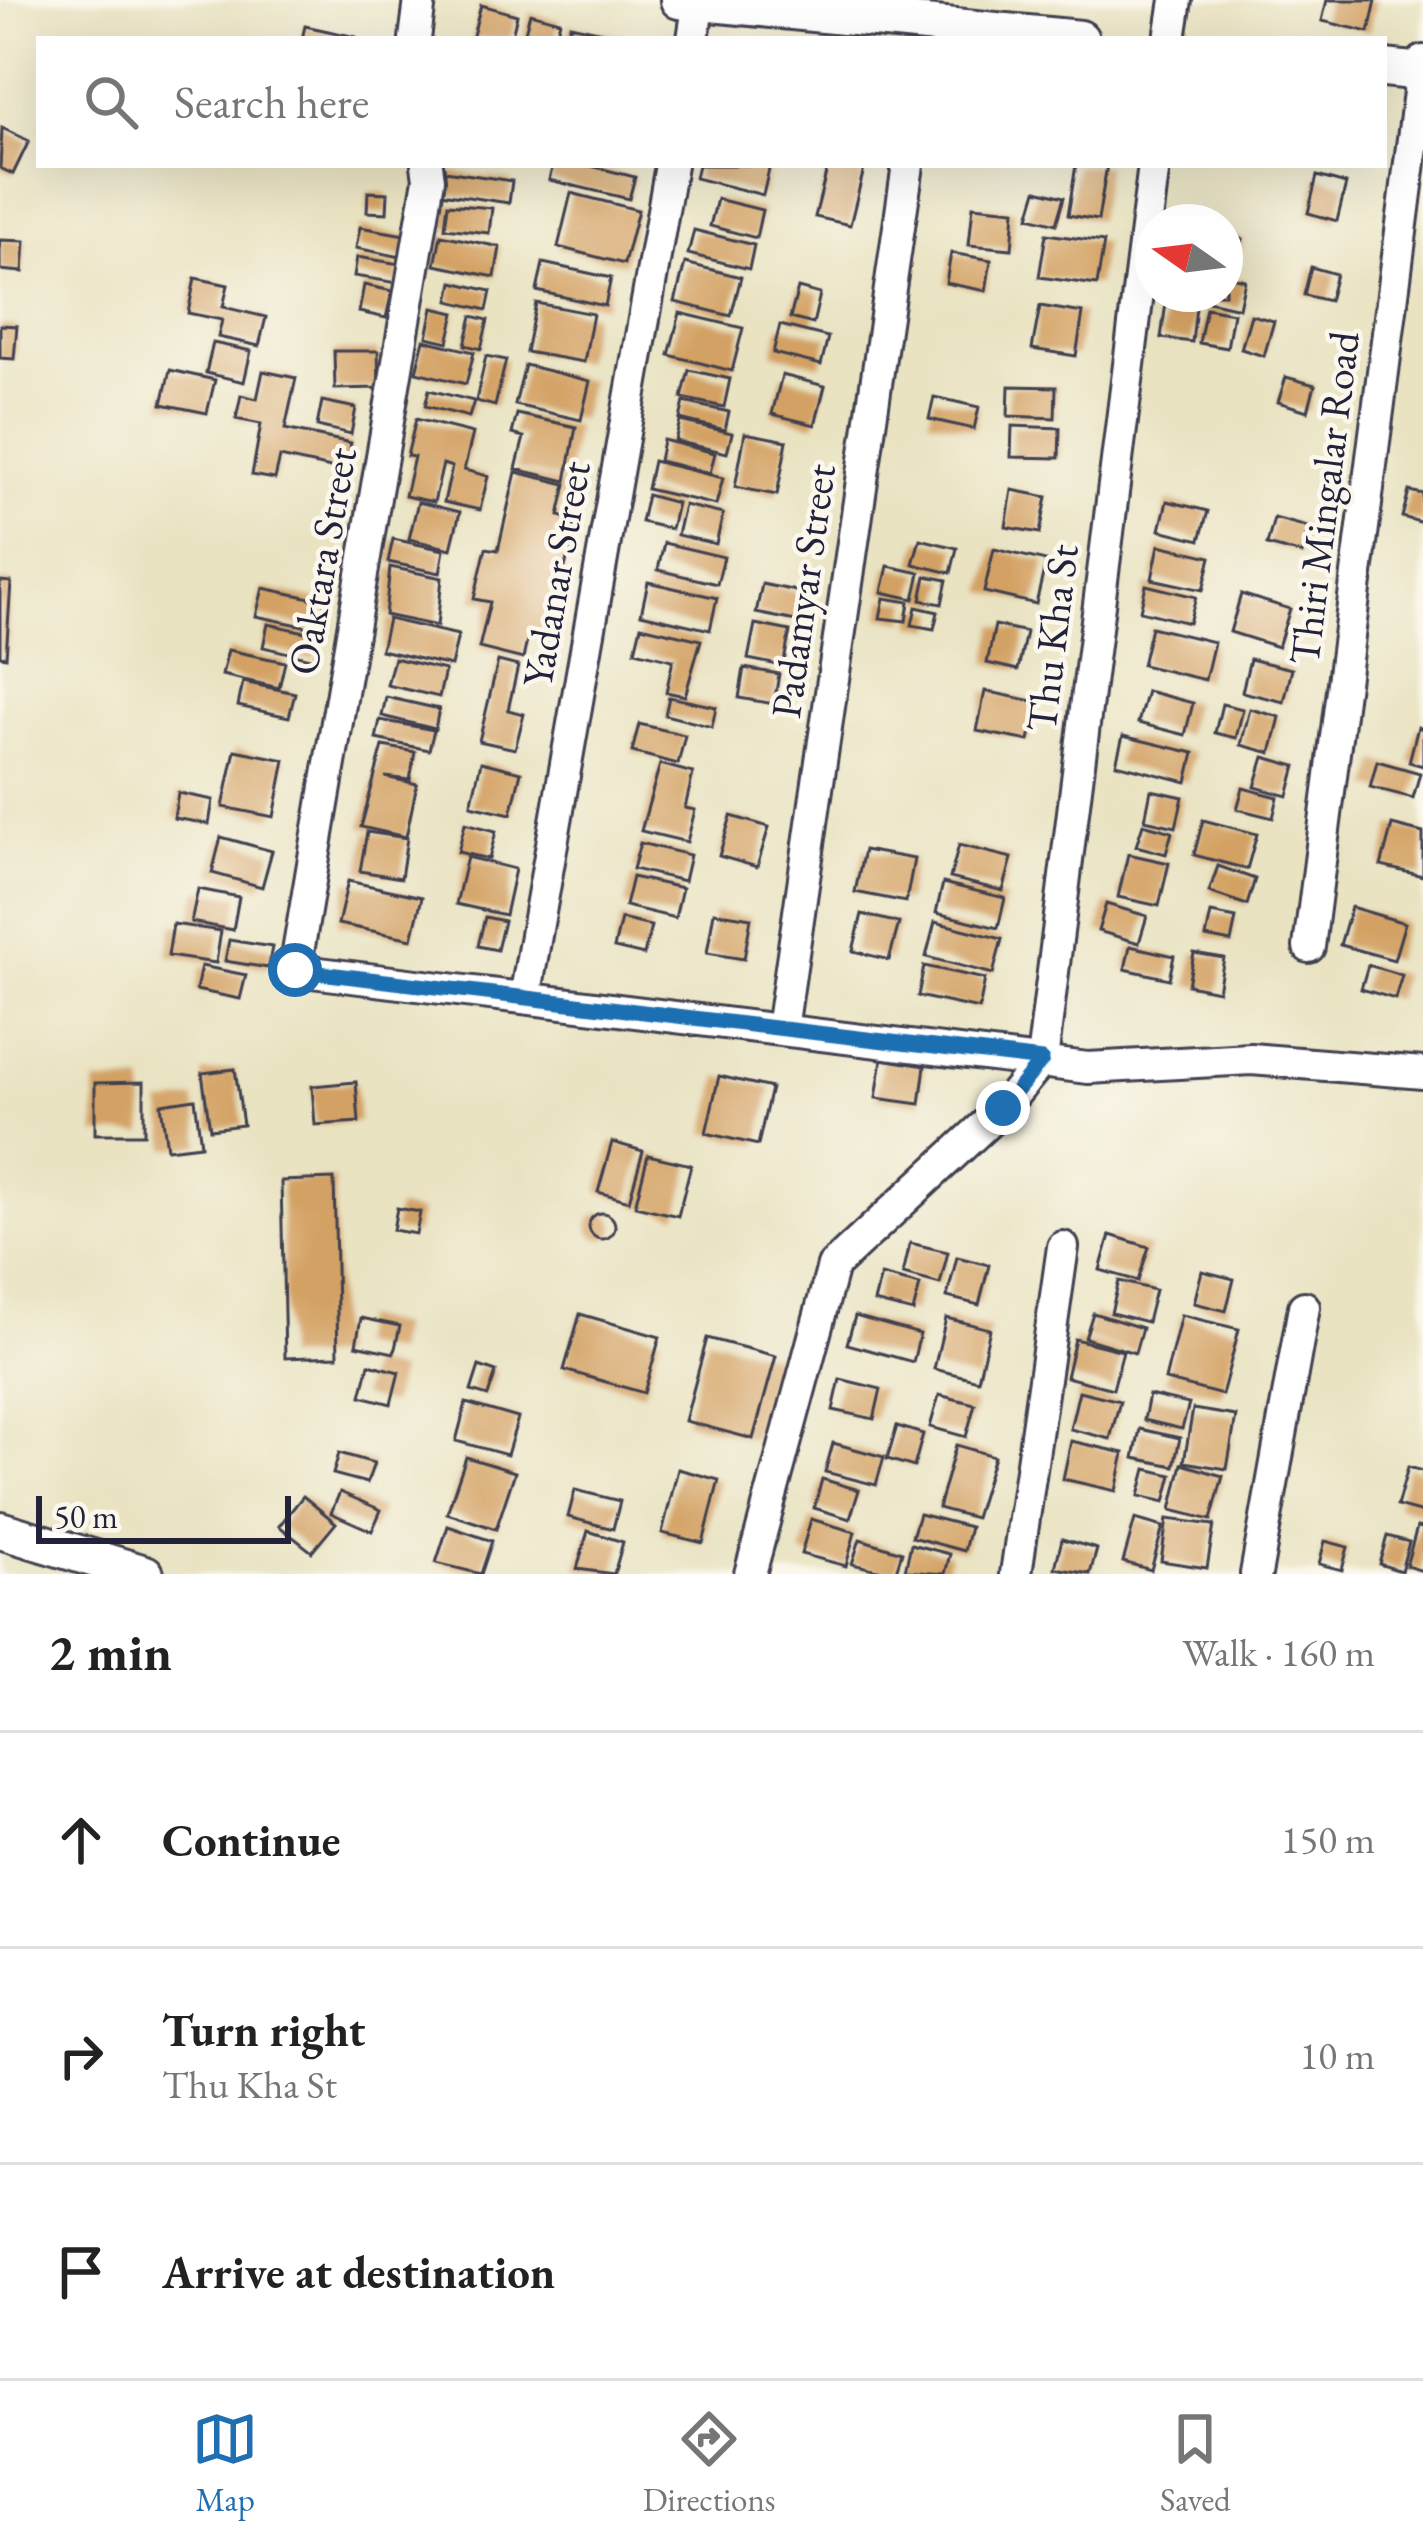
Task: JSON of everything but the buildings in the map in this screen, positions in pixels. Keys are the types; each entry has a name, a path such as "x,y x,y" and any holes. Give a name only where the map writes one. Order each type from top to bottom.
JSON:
{"street":[{"path":"415,36 420,0"},
{"path":"1170,36 1176,0"},
{"path":"692,11 928,21 1055,36"},
{"path":"1387,68 1422,68"},
{"name":"Thiri Mingalar Road","path":"1309,947 1422,68"},
{"name":"Oaktara Street","path":"427,168 295,970 525,998"},
{"name":"Yadanar Street","path":"525,998 669,168"},
{"name":"Padamyar Street","path":"782,1029 908,168"},
{"name":"Thu Kha St","path":"1042,1060 1154,168"},
{"path":"525,998 1088,1068 1250,1059 1423,1073"},
{"path":"750,1574 833,1266 1003,1108 1042,1060"},
{"path":"1016,1574 1063,1247"},
{"path":"1256,1574 1304,1307"},
{"path":"0,1530 145,1574"}],"route":[{"path":"295,970 1042,1060 1003,1108"}]}
